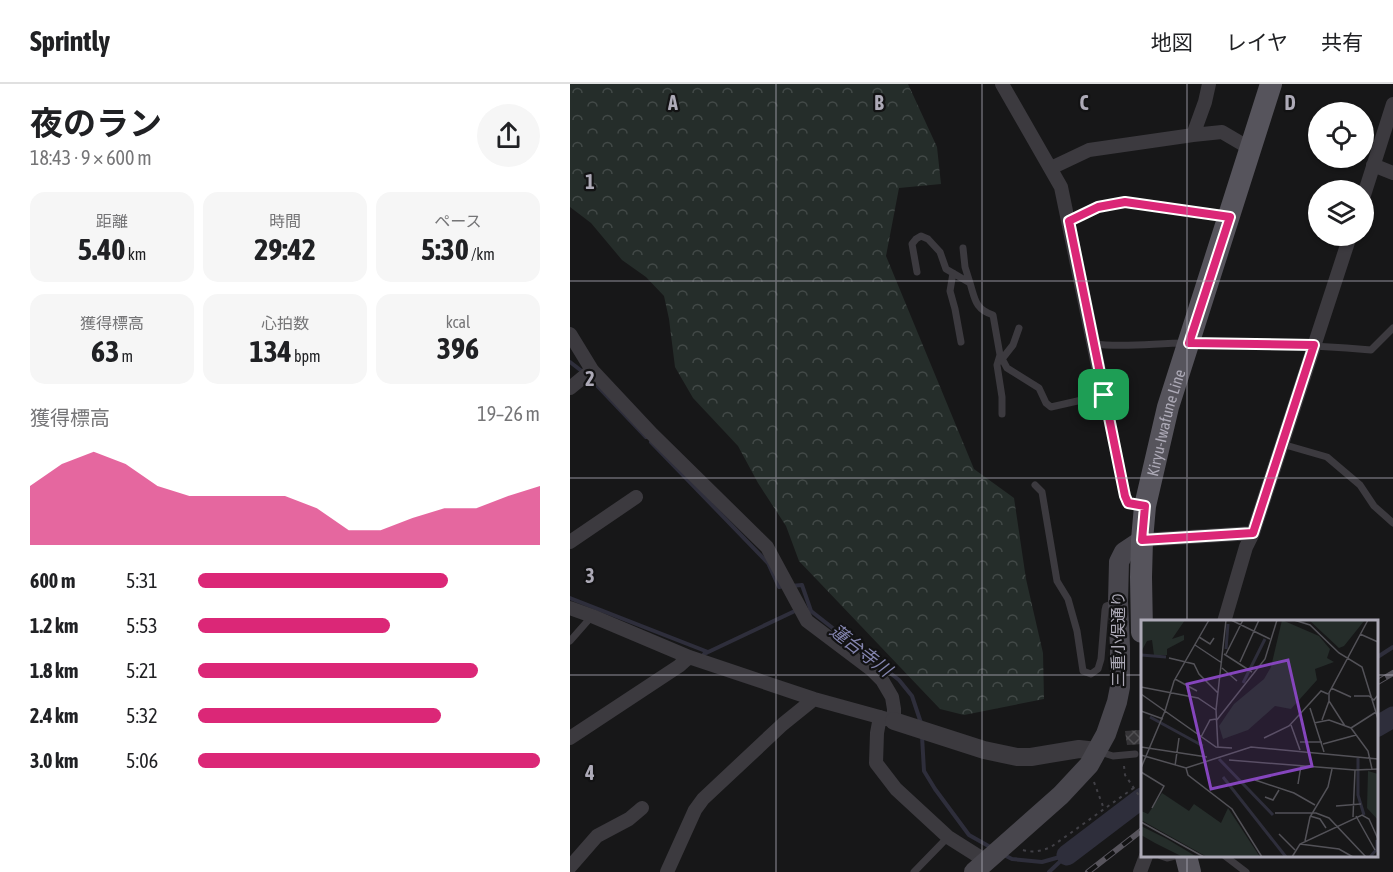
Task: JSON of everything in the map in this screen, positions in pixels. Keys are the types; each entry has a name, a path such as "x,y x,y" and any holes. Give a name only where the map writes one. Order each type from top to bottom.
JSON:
{"main road":[{"name":"Kiryu-Iwafune Line","path":"1142,620 1142,540 1145,506 1166,417 1271,84"},
{"name":"三重小俣通り","path":"995,856 1061,795 1089,765 1106,734 1120,687 1118,571 1122,556 1142,540"},
{"path":"1186,857 1190,872"}],"street":[{"path":"1002,84 1061,187 1104,395"},
{"path":"1193,135 1209,84"},
{"path":"1374,162 1393,104"},
{"path":"1051,168 1089,150 1222,132 1251,149"},
{"path":"1374,165 1393,173"},
{"path":"1224,620 1246,547 1253,533 1347,246"},
{"path":"570,334 592,370 652,434 767,547 807,621 882,680 892,697 894,709 877,733 876,763 896,789 948,837 995,856"},
{"path":"570,388 592,370"},
{"path":"570,542 636,497"},
{"path":"1142,540 1253,533"},
{"path":"570,608 689,657 814,699 887,719 984,750 1017,757 1079,749 1097,751"},
{"path":"573,732 679,666 689,657"},
{"path":"667,872 695,810 703,800 783,723 814,699"},
{"path":"570,867 597,836 629,819 642,808"},
{"path":"1140,872 1145,857"}],"lane":[{"path":"1069,221 1098,207 1125,202 1230,217"},
{"path":"917,272 912,244 921,236 928,239 940,252 946,269 970,283"},
{"path":"963,248 964,267 977,305 993,315 1001,357 1008,368 1039,388 1046,403 1051,407 1104,395 1125,496 1128,503 1145,506"},
{"path":"953,273 950,291 961,342"},
{"path":"1002,414 997,365 1001,357 1013,345 1019,328"},
{"path":"1094,344 1112,346 1189,343 1314,345 1371,350 1393,328"},
{"path":"1282,444 1327,457 1360,485 1374,506 1393,523"},
{"path":"1035,484 1042,492 1057,581 1068,599 1077,631 1083,671 1091,674 1098,669 1106,606 1118,602"},
{"path":"570,641 592,616"},
{"path":"1097,751 1113,756 1135,754"},
{"path":"914,872 948,837"},
{"path":"1228,857 1246,872"}],"path":[{"path":"1124,766 1125,775 1141,797"},
{"path":"1092,777 1104,810"},
{"path":"995,856 1040,852 1051,848 1135,788"}],"green space":[{"path":"570,84 908,84 937,147 941,184 899,188 886,256 974,469 1014,498 1026,579 1043,653 1044,699 964,715 940,709 799,561 786,526 758,483 738,446 693,398 675,367 664,296 646,277 622,260 591,223 570,207"}],"building":[{"path":"1141,730 1141,744 1127,745 1125,731"}],"waterway":[{"name":"蓮台寺川","path":"570,362 583,372"},
{"name":"蓮台寺川","path":"589,377 646,437"},
{"name":"蓮台寺川","path":"651,442 768,563 779,587 784,586"},
{"name":"蓮台寺川","path":"791,586 802,585 811,611 899,680 912,696 921,723"},
{"path":"570,598 708,652"},
{"path":"704,654 797,610"},
{"name":"蓮台寺川","path":"1378,657 1393,647"},
{"path":"1378,726 1393,717"},
{"name":"蓮台寺川","path":"922,736 924,771 935,789 969,835 992,848"},
{"name":"蓮台寺川","path":"1067,855 1141,799"},
{"name":"蓮台寺川","path":"1004,855 1012,859 1042,862 1067,855"},
{"path":"1049,872 1067,855"}],"railway":[{"path":"1378,682 1393,673"},
{"path":"1088,872 1141,831"}],"route":[{"path":"1125,202 1230,217 1189,343 1314,345 1253,533 1142,540 1145,506 1128,503 1125,496 1104,395 1069,221 1098,207 1125,202"}]}
